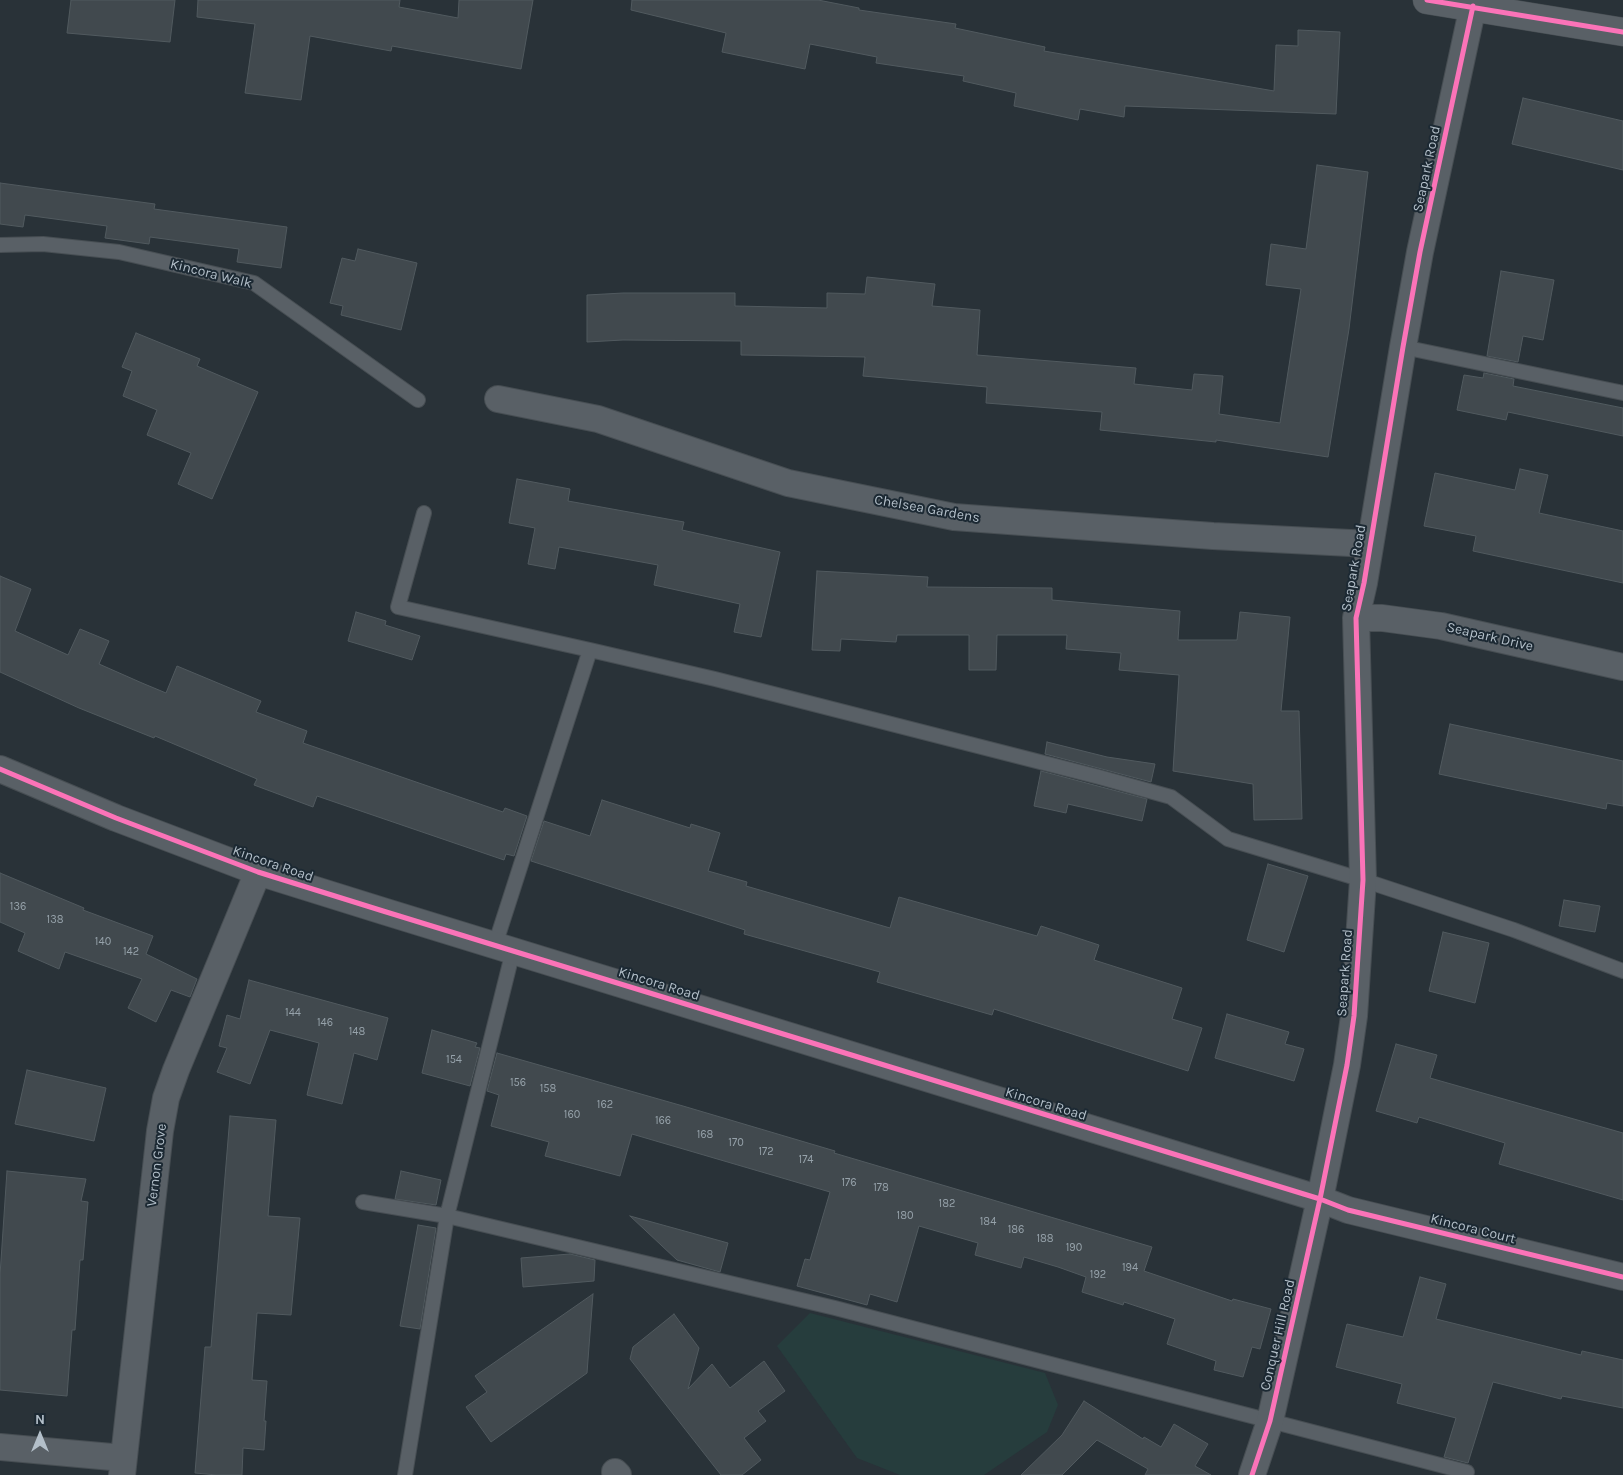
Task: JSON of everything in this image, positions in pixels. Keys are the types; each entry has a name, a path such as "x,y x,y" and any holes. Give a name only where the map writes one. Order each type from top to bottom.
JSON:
{"street":[{"path":"1427,0 1473,6 1514,7 1623,32"},
{"name":"Seapark Road","path":"1320,1199 1354,1016 1363,880 1356,618 1364,583 1420,252 1473,6"},
{"name":"Chelsea Gardens","path":"498,399 598,419 788,483 954,517 1213,536 1370,544"},
{"name":"Seapark Drive","path":"1356,618 1382,618 1441,626 1623,667"},
{"name":"Kincora Road","path":"0,769 116,818 258,872 1320,1199"},
{"name":"Vernon Grove","path":"123,1466 160,1131 166,1098 258,872"},
{"name":"Kincora Court","path":"1320,1199 1348,1210 1623,1277"},
{"name":"Conquer Hill Road","path":"1252,1475 1270,1421 1320,1199"},
{"path":"0,1447 123,1466"}],"lane":[{"name":"Kincora Walk","path":"0,245 43,244 119,252 254,283 418,400"},
{"path":"1403,347 1623,393"},
{"path":"424,513 398,607 715,679 1100,777 1171,797 1228,839 1363,880 1514,930 1623,971"},
{"path":"405,1475 447,1216 504,948 590,650"},
{"path":"363,1202 447,1216 835,1308 1467,1472"}],"green space":[{"path":"810,1313 1045,1373 1058,1405 1047,1432 984,1475 900,1475 857,1458 777,1346"}],"building":[{"path":"71,0 175,0 170,42 67,33"},
{"path":"198,0 400,0 399,7 458,18 459,0 533,0 521,69 392,46 391,51 310,36 301,100 245,93 255,24 197,17"},
{"path":"632,0 818,0 859,8 859,10 956,24 955,28 1045,47 1044,51 1274,91 1276,45 1298,46 1298,30 1340,32 1336,114 1125,106 1124,117 1080,109 1078,120 1014,106 1016,93 963,81 964,76 876,63 877,57 810,44 805,69 722,52 726,33 631,10"},
{"path":"1523,98 1623,121 1623,170 1512,144"},
{"path":"1317,165 1368,172 1349,329 1328,457 1216,440 1216,442 1100,430 1102,412 986,403 987,387 863,376 865,357 741,355 741,341 623,340 587,342 587,295 623,293 735,293 735,306 827,308 827,293 865,294 867,277 935,284 932,306 980,310 977,355 1136,368 1134,384 1192,390 1194,374 1223,376 1219,414 1280,423 1301,289 1266,285 1271,244 1306,249"},
{"path":"0,183 155,204 154,209 287,227 281,268 237,262 239,249 150,237 149,244 105,238 107,226 25,215 23,227 0,224"},
{"path":"358,249 417,263 401,330 341,315 343,306 330,303 342,258 355,261"},
{"path":"1501,271 1554,280 1543,340 1523,336 1518,362 1487,356"},
{"path":"136,333 200,359 197,366 258,392 212,499 178,484 191,453 147,435 157,410 123,396 132,371 122,367"},
{"path":"1484,373 1514,379 1513,386 1623,408 1623,436 1508,412 1506,420 1457,410 1464,375 1483,378"},
{"path":"1520,469 1548,475 1539,513 1623,531 1623,583 1473,551 1476,536 1424,526 1435,473 1515,490"},
{"path":"517,479 570,489 568,501 684,522 682,530 780,552 761,637 734,632 740,604 654,585 658,565 559,547 555,569 528,564 535,528 509,523"},
{"path":"817,571 928,577 927,587 1052,588 1052,600 1180,611 1178,640 1237,640 1240,612 1290,617 1281,711 1299,711 1302,819 1254,820 1253,784 1173,771 1179,675 1119,670 1121,653 1066,649 1067,635 997,635 996,670 969,670 969,635 897,635 896,642 841,639 840,651 812,650"},
{"path":"0,576 31,589 15,631 68,655 80,629 109,641 99,664 142,683 166,693 177,666 261,701 256,712 307,731 303,743 503,812 505,808 527,816 514,856 506,854 504,860 317,796 313,807 254,785 257,779 155,736 154,738 79,708 0,672"},
{"path":"356,612 386,621 385,625 420,636 412,660 348,641"},
{"path":"1450,724 1623,761 1623,806 1607,803 1606,809 1439,774"},
{"path":"1047,742 1107,757 1155,764 1151,782 1045,754"},
{"path":"1041,771 1147,799 1142,821 1068,804 1066,813 1034,806"},
{"path":"602,800 690,828 691,824 720,833 708,871 747,882 746,886 890,928 899,897 1037,936 1041,926 1099,945 1094,960 1182,988 1172,1019 1202,1028 1188,1071 994,1009 992,1015 877,982 880,972 744,934 745,930 531,861 544,821 590,836"},
{"path":"1268,864 1308,876 1284,952 1247,940"},
{"path":"0,873 84,908 83,910 153,936 146,954 197,979 190,997 171,990 156,1022 128,1008 142,979 65,952 59,969 18,951 25,933 0,922"},
{"path":"1564,900 1600,906 1595,932 1559,926"},
{"path":"1443,932 1489,943 1475,1003 1429,991"},
{"path":"249,980 388,1018 377,1060 354,1053 342,1104 307,1095 319,1043 270,1030 250,1084 217,1072 227,1048 219,1046 227,1015 240,1019"},
{"path":"1227,1014 1289,1032 1285,1044 1304,1049 1294,1081 1215,1058"},
{"path":"432,1030 477,1043 475,1047 480,1048 470,1086 422,1073"},
{"path":"1396,1044 1437,1055 1430,1078 1623,1133 1623,1200 1499,1164 1505,1143 1419,1117 1417,1123 1376,1111"},
{"path":"497,1053 835,1151 834,1153 1152,1247 1144,1271 1232,1301 1233,1299 1271,1309 1260,1349 1252,1347 1243,1377 1214,1370 1216,1361 1167,1344 1175,1319 1124,1302 1123,1305 1082,1292 1086,1277 1024,1257 1021,1268 975,1255 978,1243 919,1226 897,1302 870,1294 867,1305 797,1286 805,1259 810,1260 830,1192 632,1134 620,1176 545,1156 549,1142 491,1126 499,1095 487,1091"},
{"path":"27,1070 106,1088 94,1141 15,1124"},
{"path":"230,1116 276,1120 268,1216 300,1218 291,1315 257,1313 252,1380 267,1381 264,1450 243,1448 242,1475 217,1475 195,1473 205,1347 211,1347"},
{"path":"7,1171 86,1179 81,1201 88,1202 83,1260 80,1260 75,1330 72,1330 67,1396 0,1390 0,1275"},
{"path":"401,1171 441,1180 436,1205 395,1199"},
{"path":"630,1216 728,1243 720,1272 677,1260"},
{"path":"418,1225 436,1228 420,1329 400,1326"},
{"path":"570,1254 595,1260 594,1281 523,1287 521,1258"},
{"path":"1420,1277 1446,1284 1436,1319 1581,1355 1582,1351 1623,1360 1623,1408 1562,1396 1561,1399 1493,1382 1468,1463 1444,1457 1456,1418 1397,1403 1402,1384 1336,1367 1347,1324 1403,1337"},
{"path":"593,1294 587,1373 491,1442 466,1407 487,1392 475,1376"},
{"path":"674,1314 699,1348 688,1389 712,1364 730,1388 764,1361 785,1391 758,1411 766,1421 744,1438 761,1460 742,1475 721,1475 630,1359 633,1347"},
{"path":"1084,1401 1143,1439 1144,1437 1161,1447 1174,1424 1208,1444 1195,1466 1211,1475 1145,1475 1148,1469 1097,1440 1062,1475 1021,1475 1062,1435"}],"cycle path":[{"path":"1427,0 1623,32"},
{"path":"1252,1475 1270,1421 1320,1199 1347,1065 1354,1016 1363,880 1356,618 1364,583 1420,252 1473,6"},
{"path":"0,769 116,818 258,872 1320,1199 1348,1210 1623,1277"}]}
